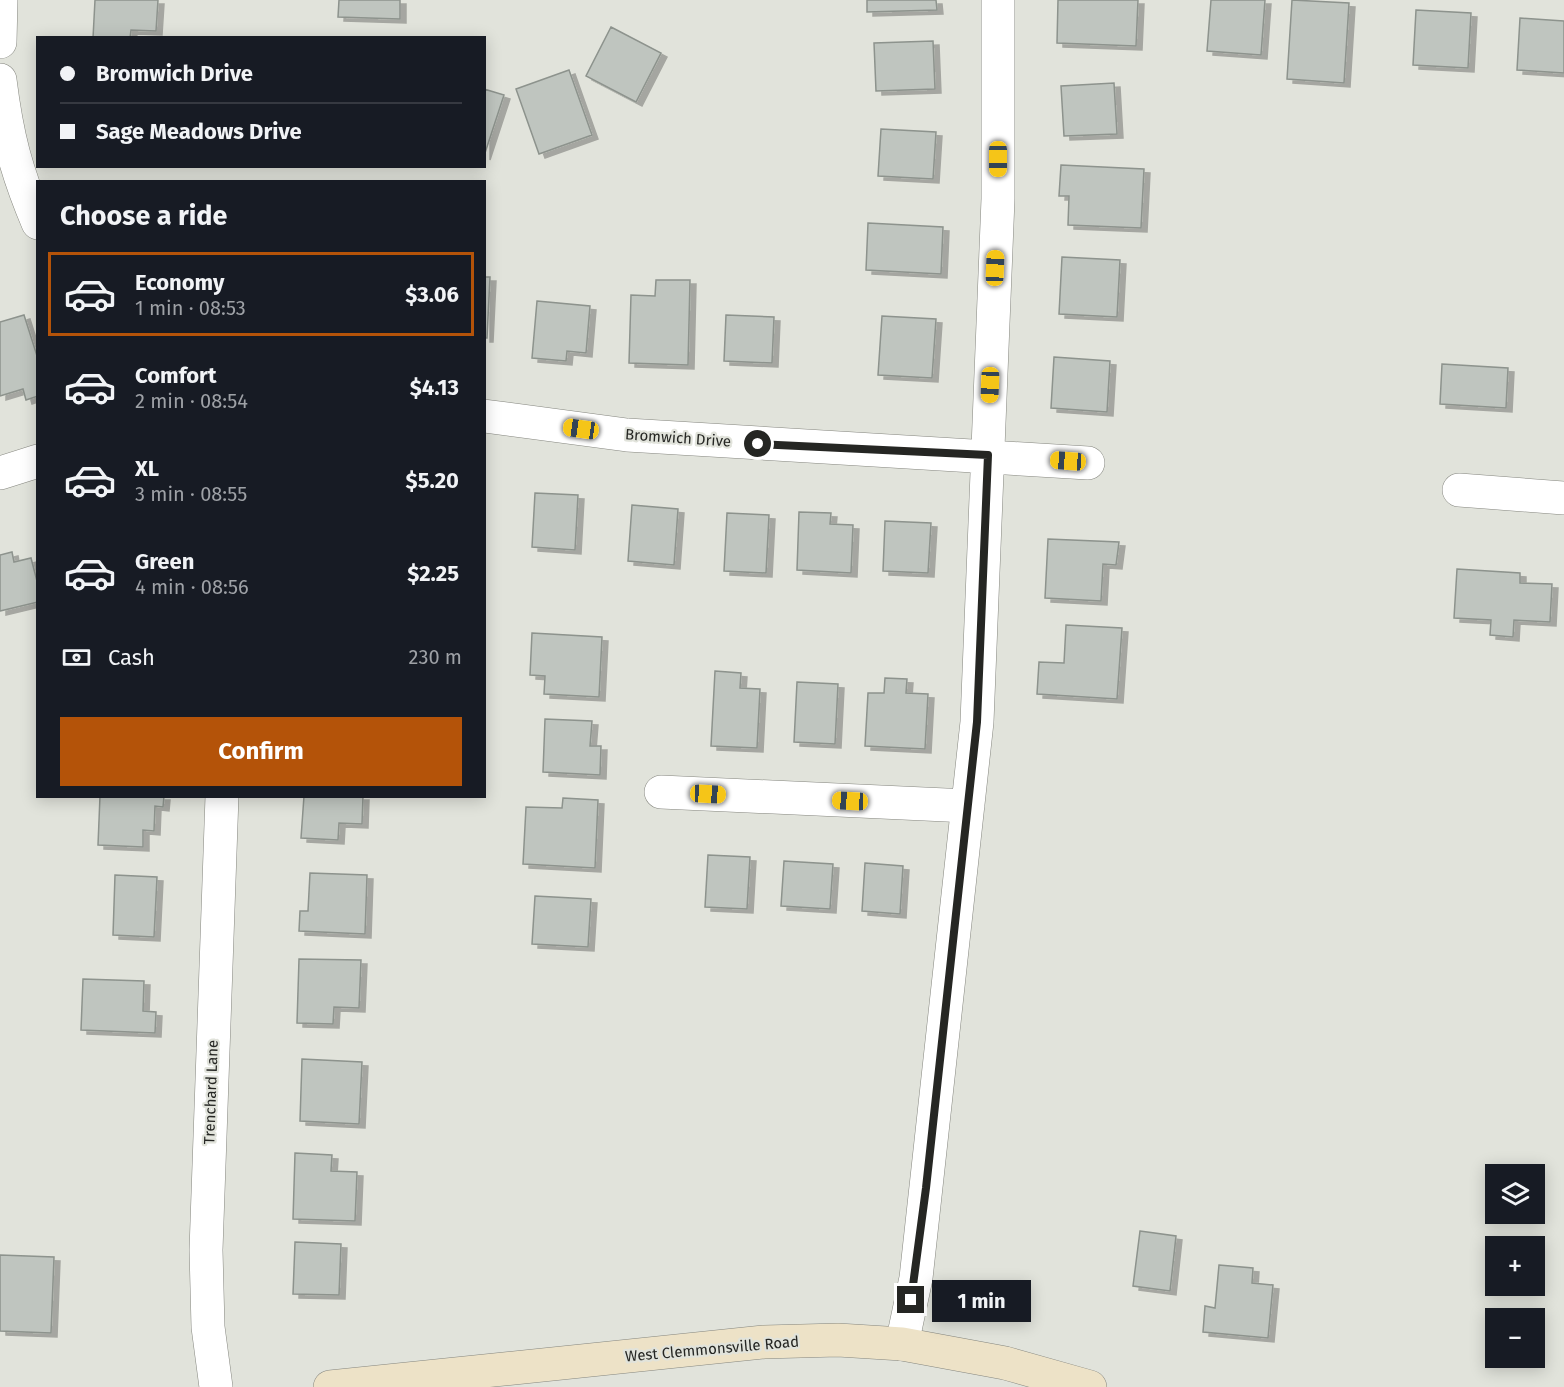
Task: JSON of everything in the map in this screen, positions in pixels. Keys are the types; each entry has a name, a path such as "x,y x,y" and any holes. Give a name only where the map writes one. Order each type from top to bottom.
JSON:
{"main road":[{"name":"West Clemmonsville Road","path":"330,1387 764,1342 838,1340 902,1344 1005,1363 1090,1387"}],"street":[{"path":"0,42 1,0"},
{"path":"902,1344 916,1278 977,722 998,199 998,0"},
{"path":"0,80 6,127 18,176 36,218"},
{"name":"Bromwich Drive","path":"486,416 627,435 780,446 988,455 1088,463"},
{"path":"0,473 36,462"},
{"path":"1459,490 1564,498"},
{"path":"661,792 968,806"},
{"name":"Trenchard Lane","path":"216,1387 208,1327 206,1250 222,798"}],"building":[{"path":"95,0 158,0 156,31 131,30 130,36 93,36"},
{"path":"339,0 400,0 400,19 338,17"},
{"path":"867,0 936,0 937,10 867,12"},
{"path":"1058,0 1138,0 1136,46 1057,43"},
{"path":"1211,0 1265,0 1261,55 1207,51"},
{"path":"1292,0 1349,3 1344,83 1287,79"},
{"path":"1416,10 1471,13 1468,68 1413,65"},
{"path":"1520,18 1564,21 1564,73 1517,70"},
{"path":"611,27 661,53 636,102 586,76"},
{"path":"933,41 935,89 876,91 874,43"},
{"path":"569,70 592,135 539,154 516,89"},
{"path":"1114,83 1117,134 1064,136 1061,86"},
{"path":"486,90 504,95 486,150"},
{"path":"881,129 936,132 933,179 878,176"},
{"path":"1061,165 1144,169 1141,228 1068,225 1069,196 1059,196"},
{"path":"868,223 943,227 941,274 866,270"},
{"path":"1062,257 1120,260 1117,317 1059,314"},
{"path":"486,277 490,277 487,338"},
{"path":"656,280 690,280 688,365 629,363 631,295 655,296"},
{"path":"537,301 590,306 586,353 567,351 566,361 532,358"},
{"path":"24,315 36,353 36,397 26,400 23,389 0,396 0,322"},
{"path":"726,315 774,317 772,363 724,361"},
{"path":"882,316 936,319 932,378 878,375"},
{"path":"1054,357 1110,361 1107,412 1051,408"},
{"path":"1442,364 1508,368 1506,408 1440,404"},
{"path":"535,493 578,495 575,550 532,547"},
{"path":"632,505 678,509 674,565 628,561"},
{"path":"799,512 831,513 830,524 853,525 851,573 797,570"},
{"path":"727,513 769,515 766,573 724,571"},
{"path":"885,521 931,523 928,573 883,571"},
{"path":"1048,539 1119,542 1116,565 1103,564 1101,601 1045,598"},
{"path":"12,552 14,562 31,558 36,577 36,602 0,611 0,555"},
{"path":"1457,569 1520,573 1520,583 1552,584 1550,622 1514,620 1513,637 1490,635 1491,620 1454,618"},
{"path":"1066,625 1122,628 1117,699 1037,694 1039,662 1064,663"},
{"path":"532,633 602,637 599,697 544,694 545,676 530,675"},
{"path":"715,671 741,673 740,688 760,689 757,748 711,746"},
{"path":"885,678 907,679 906,693 928,694 925,749 865,746 868,693 884,693"},
{"path":"797,682 838,684 835,744 794,742"},
{"path":"545,719 592,721 590,746 601,746 600,775 543,772"},
{"path":"100,798 164,798 163,807 155,806 154,831 143,830 143,847 98,845"},
{"path":"304,798 363,798 362,824 339,823 338,840 301,838"},
{"path":"563,798 598,800 595,868 523,864 526,807 562,808"},
{"path":"708,855 750,857 747,909 705,907"},
{"path":"784,861 833,864 830,909 781,906"},
{"path":"865,863 903,866 900,914 862,911"},
{"path":"310,873 367,875 365,934 299,931 300,911 308,911"},
{"path":"115,875 157,877 154,937 113,935"},
{"path":"535,896 591,899 588,947 532,944"},
{"path":"299,959 361,960 359,1008 334,1007 333,1024 297,1023"},
{"path":"83,979 144,981 143,1011 156,1012 155,1033 81,1030"},
{"path":"302,1059 362,1062 359,1124 300,1121"},
{"path":"295,1153 332,1155 331,1171 357,1172 355,1221 293,1219"},
{"path":"1140,1231 1176,1236 1170,1291 1133,1286"},
{"path":"295,1242 341,1244 339,1295 293,1294"},
{"path":"0,1255 54,1257 51,1333 0,1331"},
{"path":"1219,1265 1253,1268 1252,1283 1273,1285 1268,1338 1203,1332 1205,1306 1215,1308"}],"route":[{"path":"758,444 988,455 977,722 916,1278 911,1300"}]}
